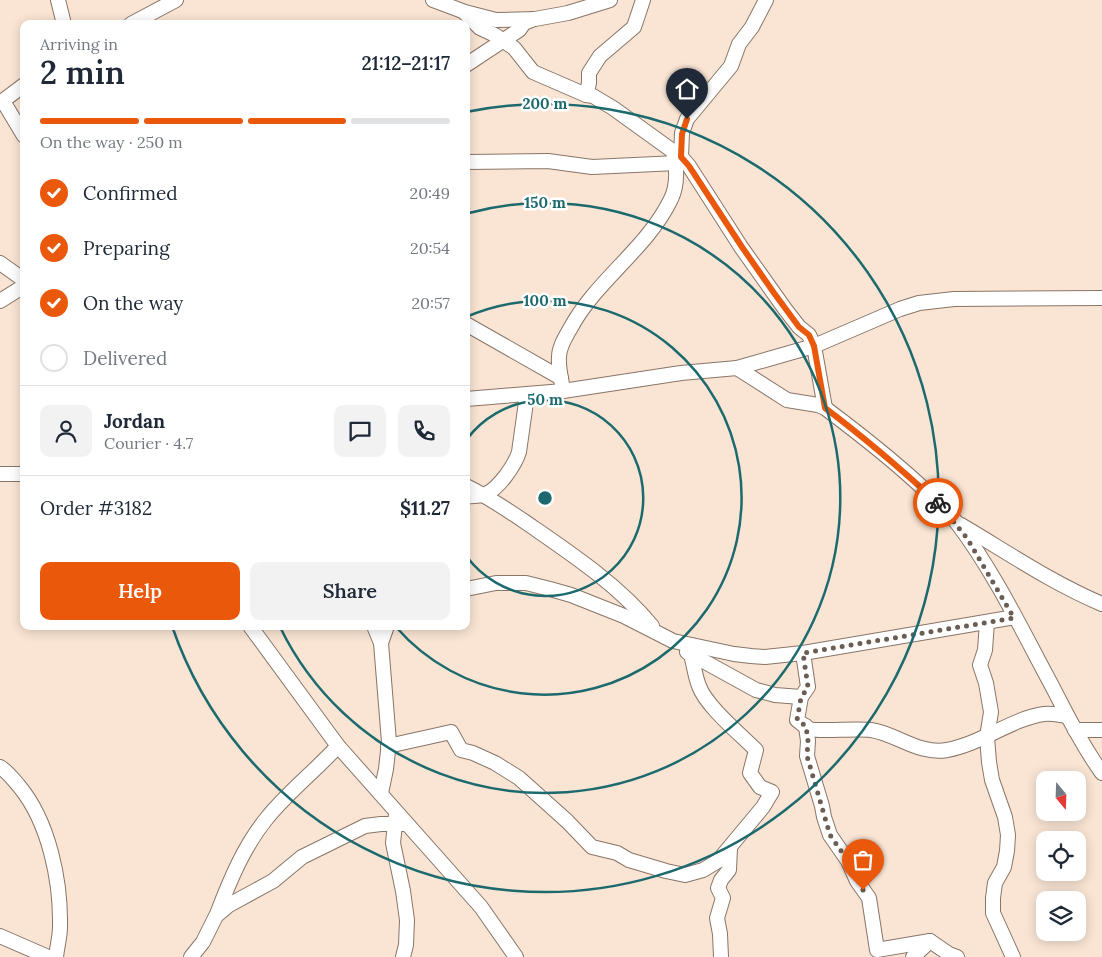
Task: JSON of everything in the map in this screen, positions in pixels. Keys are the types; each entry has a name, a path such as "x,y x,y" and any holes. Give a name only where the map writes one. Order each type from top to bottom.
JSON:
{"street":[{"path":"58,0 63,20"},
{"path":"138,20 176,0"},
{"path":"434,0 464,12 496,20 535,19 568,13 610,0"},
{"path":"586,94 589,73 600,56 634,27 643,0"},
{"path":"562,385 559,357 566,336 578,315 606,280 635,251 672,198 677,157 687,119 731,66 739,44 752,27 766,0"},
{"path":"464,12 480,28 514,48 533,72 593,96 613,108 689,166 785,309 799,327 809,335 814,346 825,408"},
{"path":"470,63 504,42 519,30 524,23 535,19"},
{"path":"20,88 1,102 20,130"},
{"path":"470,162 548,161 592,167 677,157"},
{"path":"0,263 20,277"},
{"path":"0,301 20,288"},
{"path":"470,400 527,395 562,385 737,368 814,346 900,309 919,303 954,299 1102,298"},
{"path":"470,327 562,385"},
{"path":"737,368 787,400 825,408 866,438 911,477 956,522 992,577 1067,716 1102,773"},
{"path":"470,497 486,495 499,483 516,460 519,452 527,395"},
{"path":"0,474 20,474"},
{"path":"470,488 486,495 589,568 632,605 655,631"},
{"path":"956,522 1040,572 1083,596 1102,604"},
{"path":"470,588 496,583 526,584 587,601 655,631 673,641 691,655 756,690 775,695 801,698"},
{"path":"673,641 734,654 765,656 803,653 1014,618"},
{"path":"987,622 984,650 980,665 986,684 991,712 987,737 992,780 1005,817 1008,835 1008,851 1004,867 995,883 993,913 1013,957"},
{"path":"253,630 338,746 393,812 481,907 516,957"},
{"path":"262,645 263,630"},
{"path":"376,630 381,643 389,742 386,769 393,812 393,843 407,920 406,945 403,957"},
{"path":"381,643 386,630"},
{"path":"803,653 808,687 801,698 797,720 812,730 859,728 872,730 926,750 945,750 966,745 1042,714 1067,716"},
{"path":"388,746 451,732 461,750 495,763 518,778 567,821 592,847 617,853 629,860 666,871 685,874 703,870 718,861 730,848 763,807 772,792 760,787 750,773 756,750 722,716 699,687 691,655"},
{"path":"806,726 807,756 830,835 848,861 857,881 869,898 877,950 930,941 957,957"},
{"path":"1075,730 1102,730"},
{"path":"191,957 203,942 244,852 266,819 338,746"},
{"path":"0,767 6,771 27,795 46,831 53,862 60,928 56,957"},
{"path":"365,826 377,818 393,812"},
{"path":"216,916 229,905 273,881 302,857 393,812"},
{"path":"721,957 720,934 716,918 724,898 718,888 720,880 730,870 730,848"},
{"path":"0,936 48,957"},
{"path":"912,957 930,941"}],"way so far":[{"path":"863,890 848,861 830,835 807,756 806,726 797,720 801,698 808,687 803,653 1014,618 992,577 967,538 956,522 938,503"}],"route":[{"path":"687,119 682,134 681,157 689,166 785,309 799,327 809,335 814,346 825,408 866,438 938,503"}]}
